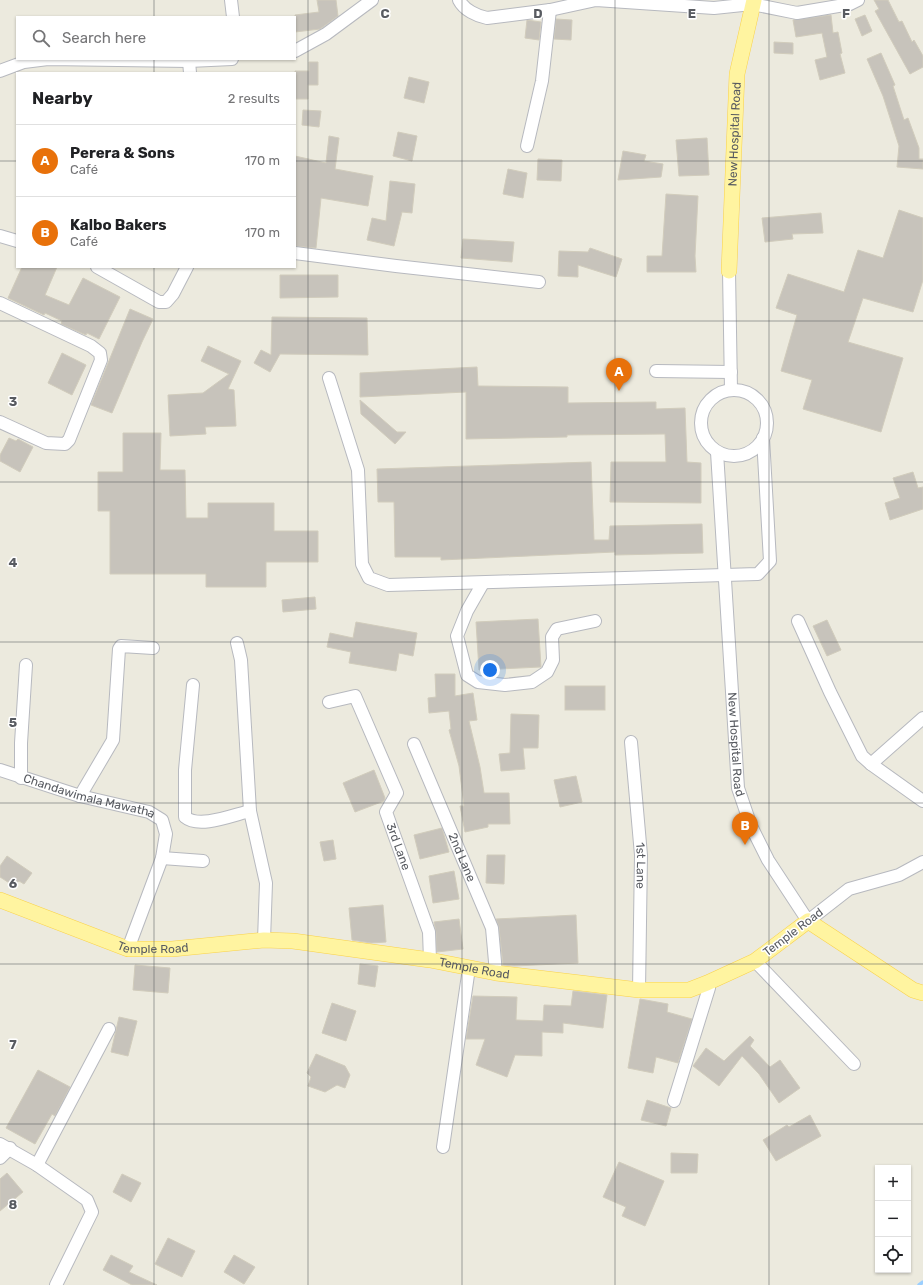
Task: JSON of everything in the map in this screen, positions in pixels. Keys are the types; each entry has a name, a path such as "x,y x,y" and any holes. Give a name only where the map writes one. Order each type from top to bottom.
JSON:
{"main road":[{"name":"New Hospital Road","path":"729,270 737,74 753,2"},
{"name":"Temple Road","path":"0,900 128,949 172,949 264,940 292,941 430,960 496,973 639,990 689,990 707,983 755,961 808,921"},
{"name":"New Hospital Road","path":"808,921 913,990 923,993"}],"street":[{"path":"231,0 233,16"},
{"path":"296,50 326,34 372,0"},
{"path":"459,0 461,4 477,16 487,18 550,10 596,0 714,8 753,2 797,13 850,4 858,0"},
{"path":"528,146 542,81 550,10"},
{"path":"0,71 24,62 40,60"},
{"path":"118,60 210,60"},
{"path":"189,61 190,72"},
{"path":"0,236 16,240"},
{"path":"296,253 539,282"},
{"path":"99,268 159,302 166,302 173,294 187,268"},
{"path":"729,270 731,390"},
{"path":"0,303 91,346 100,353 101,360 69,440 65,444 46,443 0,422"},
{"path":"656,371 731,372"},
{"path":"329,378 358,470 362,564 369,578 388,585 758,574 770,561 763,438"},
{"path":"731,390 741,391 758,401 764,409 767,419 763,438 757,447 748,453 738,456 728,456 709,446 703,437 700,427 701,416 705,406 712,398 731,390"},
{"name":"New Hospital Road","path":"718,452 724,575 738,788 750,826 768,860 808,921"},
{"path":"482,583 467,611 457,636 467,675 478,682 505,685 532,682 547,672 553,660 552,637 558,629 596,621"},
{"path":"798,621 830,692 862,756 923,801"},
{"path":"237,643 240,660 250,811 266,883 264,940"},
{"path":"80,796 113,740 119,649 121,646 153,648"},
{"path":"21,778 21,743 26,665"},
{"path":"193,685 186,770 185,817 189,821 209,822 250,811"},
{"name":"3rd Lane","path":"329,702 355,696 397,793 386,812 429,932 430,960"},
{"path":"871,764 923,718"},
{"name":"1st Lane","path":"631,742 641,855 639,990"},
{"name":"2nd Lane","path":"414,744 492,928 496,973"},
{"name":"Chandawimala Mawatha","path":"0,770 80,796 149,812 162,820 166,834 162,858 128,949"},
{"path":"162,858 203,861"},
{"name":"Temple Road","path":"808,921 849,889 900,875 923,862"},
{"path":"755,961 854,1064"},
{"path":"443,1147 468,968"},
{"path":"674,1101 709,988 707,983"},
{"path":"37,1165 109,1029"},
{"path":"0,1158 5,1146 37,1165 87,1200 92,1212 56,1285"}],"building":[{"path":"317,0 336,0 338,16 320,29 296,32 295,15 319,12"},
{"path":"874,0 888,0 899,22 902,21 912,42 914,40 923,56 923,67 910,74 875,11 879,9"},
{"path":"831,15 833,33 838,32 842,53 840,54 845,73 820,80 815,60 827,57 822,33 796,37 793,20"},
{"path":"865,15 872,31 862,36 855,19"},
{"path":"556,19 572,20 571,40 554,39"},
{"path":"527,20 541,22 539,40 525,38"},
{"path":"774,42 793,43 793,54 774,53"},
{"path":"881,53 895,85 893,86 904,120 908,118 919,148 919,159 923,159 923,169 897,167 899,146 883,96 867,59"},
{"path":"309,62 318,62 318,85 308,85 308,99 296,99 295,71 309,71"},
{"path":"409,77 429,82 424,103 404,98"},
{"path":"303,110 321,111 319,127 302,125"},
{"path":"398,132 417,136 412,161 393,156"},
{"path":"329,136 339,138 335,169 373,176 368,206 321,198 316,248 296,246 296,156 326,163"},
{"path":"707,138 709,175 679,176 676,140"},
{"path":"623,151 646,155 644,161 663,164 661,177 618,180"},
{"path":"538,159 562,160 561,181 537,180"},
{"path":"508,169 527,173 523,198 503,194"},
{"path":"390,181 415,184 412,213 402,212 394,246 367,240 372,218 386,221"},
{"path":"666,194 698,196 695,256 696,272 647,272 647,256 662,256"},
{"path":"899,210 923,218 923,280 913,312 863,298 848,342 903,358 881,432 803,409 812,380 781,371 797,315 776,308 788,274 844,292 858,250 883,258"},
{"path":"821,213 823,233 792,234 793,239 765,242 762,218"},
{"path":"463,239 514,242 512,262 461,258"},
{"path":"590,248 622,259 616,277 578,265 578,277 558,276 559,251 588,252"},
{"path":"22,268 57,268 45,295 69,305 83,278 120,297 99,339 61,324 62,321 45,313 44,315 8,298"},
{"path":"280,275 338,275 338,297 280,298"},
{"path":"130,309 153,319 112,413 91,405"},
{"path":"272,317 367,318 368,355 280,354 270,372 254,363 261,350 271,355"},
{"path":"208,346 241,361 228,389 234,390 236,426 205,427 206,434 170,436 168,395 203,393 229,374 201,361"},
{"path":"62,353 86,365 72,395 48,383"},
{"path":"477,367 478,386 568,387 568,403 656,402 656,409 685,408 687,462 701,463 701,503 610,502 611,462 666,462 665,434 567,435 567,437 466,439 466,392 360,397 360,373"},
{"path":"360,400 397,432 406,432 395,444 361,414"},
{"path":"123,433 161,433 160,470 185,470 186,518 208,518 208,503 274,503 274,531 318,531 318,562 266,562 266,587 206,587 206,574 110,574 110,511 98,511 98,472 123,472"},
{"path":"9,438 16,441 18,439 33,447 20,472 0,461 0,455"},
{"path":"591,462 594,540 609,540 610,526 702,524 703,553 615,555 615,552 441,560 441,557 395,557 394,502 378,502 377,469"},
{"path":"913,472 918,488 923,487 923,509 890,520 885,503 900,498 893,478"},
{"path":"315,597 316,609 283,612 282,600"},
{"path":"538,619 541,667 479,670 476,622"},
{"path":"827,620 841,650 827,656 813,626"},
{"path":"356,622 417,633 413,656 399,653 396,671 349,663 351,652 327,647 330,633 353,638"},
{"path":"435,674 455,674 455,696 473,693 477,720 469,721 480,767 484,793 509,793 510,824 488,824 488,827 465,832 460,806 464,806 459,766 449,730 451,729 449,711 429,713 428,698 436,697"},
{"path":"565,686 605,686 605,710 565,710"},
{"path":"511,714 539,715 538,748 523,748 525,769 501,771 499,754 510,753"},
{"path":"374,770 385,798 384,801 355,812 343,783"},
{"path":"576,776 582,802 560,807 554,780"},
{"path":"442,828 449,852 420,859 414,835"},
{"path":"333,840 336,859 324,861 320,842"},
{"path":"487,855 505,855 504,884 486,883"},
{"path":"7,856 32,873 24,884 19,881 14,886 0,877 0,866"},
{"path":"454,871 459,899 433,903 429,876"},
{"path":"383,905 386,942 371,943 352,940 349,908"},
{"path":"576,915 578,963 514,966 503,965 499,927 496,919"},
{"path":"459,919 463,949 437,952 434,922"},
{"path":"360,964 378,966 375,987 358,984"},
{"path":"135,965 170,968 168,993 133,990"},
{"path":"573,991 607,995 603,1028 563,1023 563,1033 542,1032 542,1056 515,1055 507,1077 476,1065 485,1039 466,1039 473,996 517,997 516,1020 543,1021 544,1005 571,1006"},
{"path":"640,999 668,1004 667,1012 692,1019 678,1063 656,1057 653,1073 628,1068"},
{"path":"332,1003 356,1011 346,1041 322,1033"},
{"path":"119,1017 137,1021 128,1056 111,1052"},
{"path":"750,1036 754,1040 750,1046 770,1067 780,1060 800,1088 779,1103 759,1074 742,1056 719,1086 693,1066 706,1048 724,1061"},
{"path":"316,1054 345,1066 350,1075 345,1088 337,1085 325,1092 308,1086 311,1077 307,1073"},
{"path":"38,1070 70,1087 55,1116 52,1114 35,1144 6,1128"},
{"path":"647,1100 671,1108 666,1126 641,1120"},
{"path":"810,1115 821,1136 776,1161 763,1140 787,1125 789,1127"},
{"path":"671,1153 698,1154 697,1173 671,1173"},
{"path":"619,1162 664,1181 645,1226 622,1216 626,1207 603,1197"},
{"path":"7,1173 23,1192 0,1211 0,1179"},
{"path":"122,1174 141,1183 131,1202 113,1192"},
{"path":"168,1238 195,1251 182,1277 155,1264"},
{"path":"111,1255 133,1266 129,1272 157,1285 132,1285 103,1270"},
{"path":"234,1255 255,1267 244,1284 224,1272"}],"waterway":[{"path":"919,1285 923,1282"}],"place":[{"name":"Perera & Sons","path":"619,391"},
{"name":"Kalbo Bakers","path":"745,845"}]}
